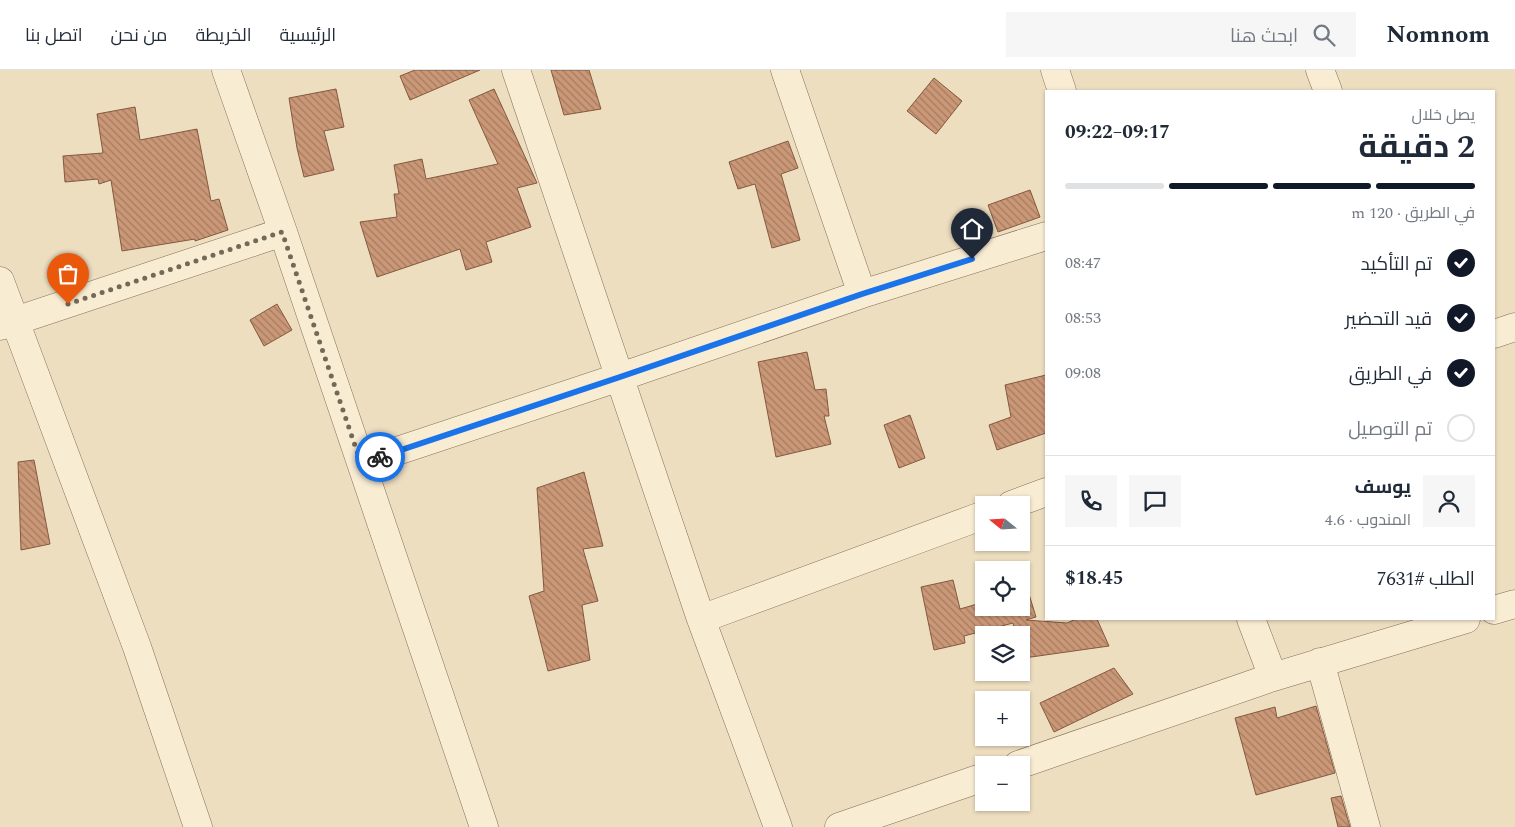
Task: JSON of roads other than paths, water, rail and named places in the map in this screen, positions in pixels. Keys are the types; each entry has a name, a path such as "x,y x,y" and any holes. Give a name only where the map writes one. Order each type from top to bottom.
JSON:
{"street":[{"path":"226,70 484,827"},
{"path":"516,70 701,619 778,827"},
{"path":"785,70 862,294"},
{"path":"1055,70 1062,90"},
{"path":"1320,70 1328,90"},
{"path":"7,324 282,232"},
{"path":"361,463 862,294 1045,236"},
{"path":"0,281 7,324 137,647 198,827"},
{"path":"1495,334 1515,327"},
{"path":"1030,498 1045,492"},
{"path":"701,619 975,518"},
{"path":"1495,610 1515,604"},
{"path":"1251,620 1273,676"},
{"path":"1030,761 1273,676 1463,620"},
{"path":"1320,662 1366,827"},
{"path":"839,827 975,780"}]}
